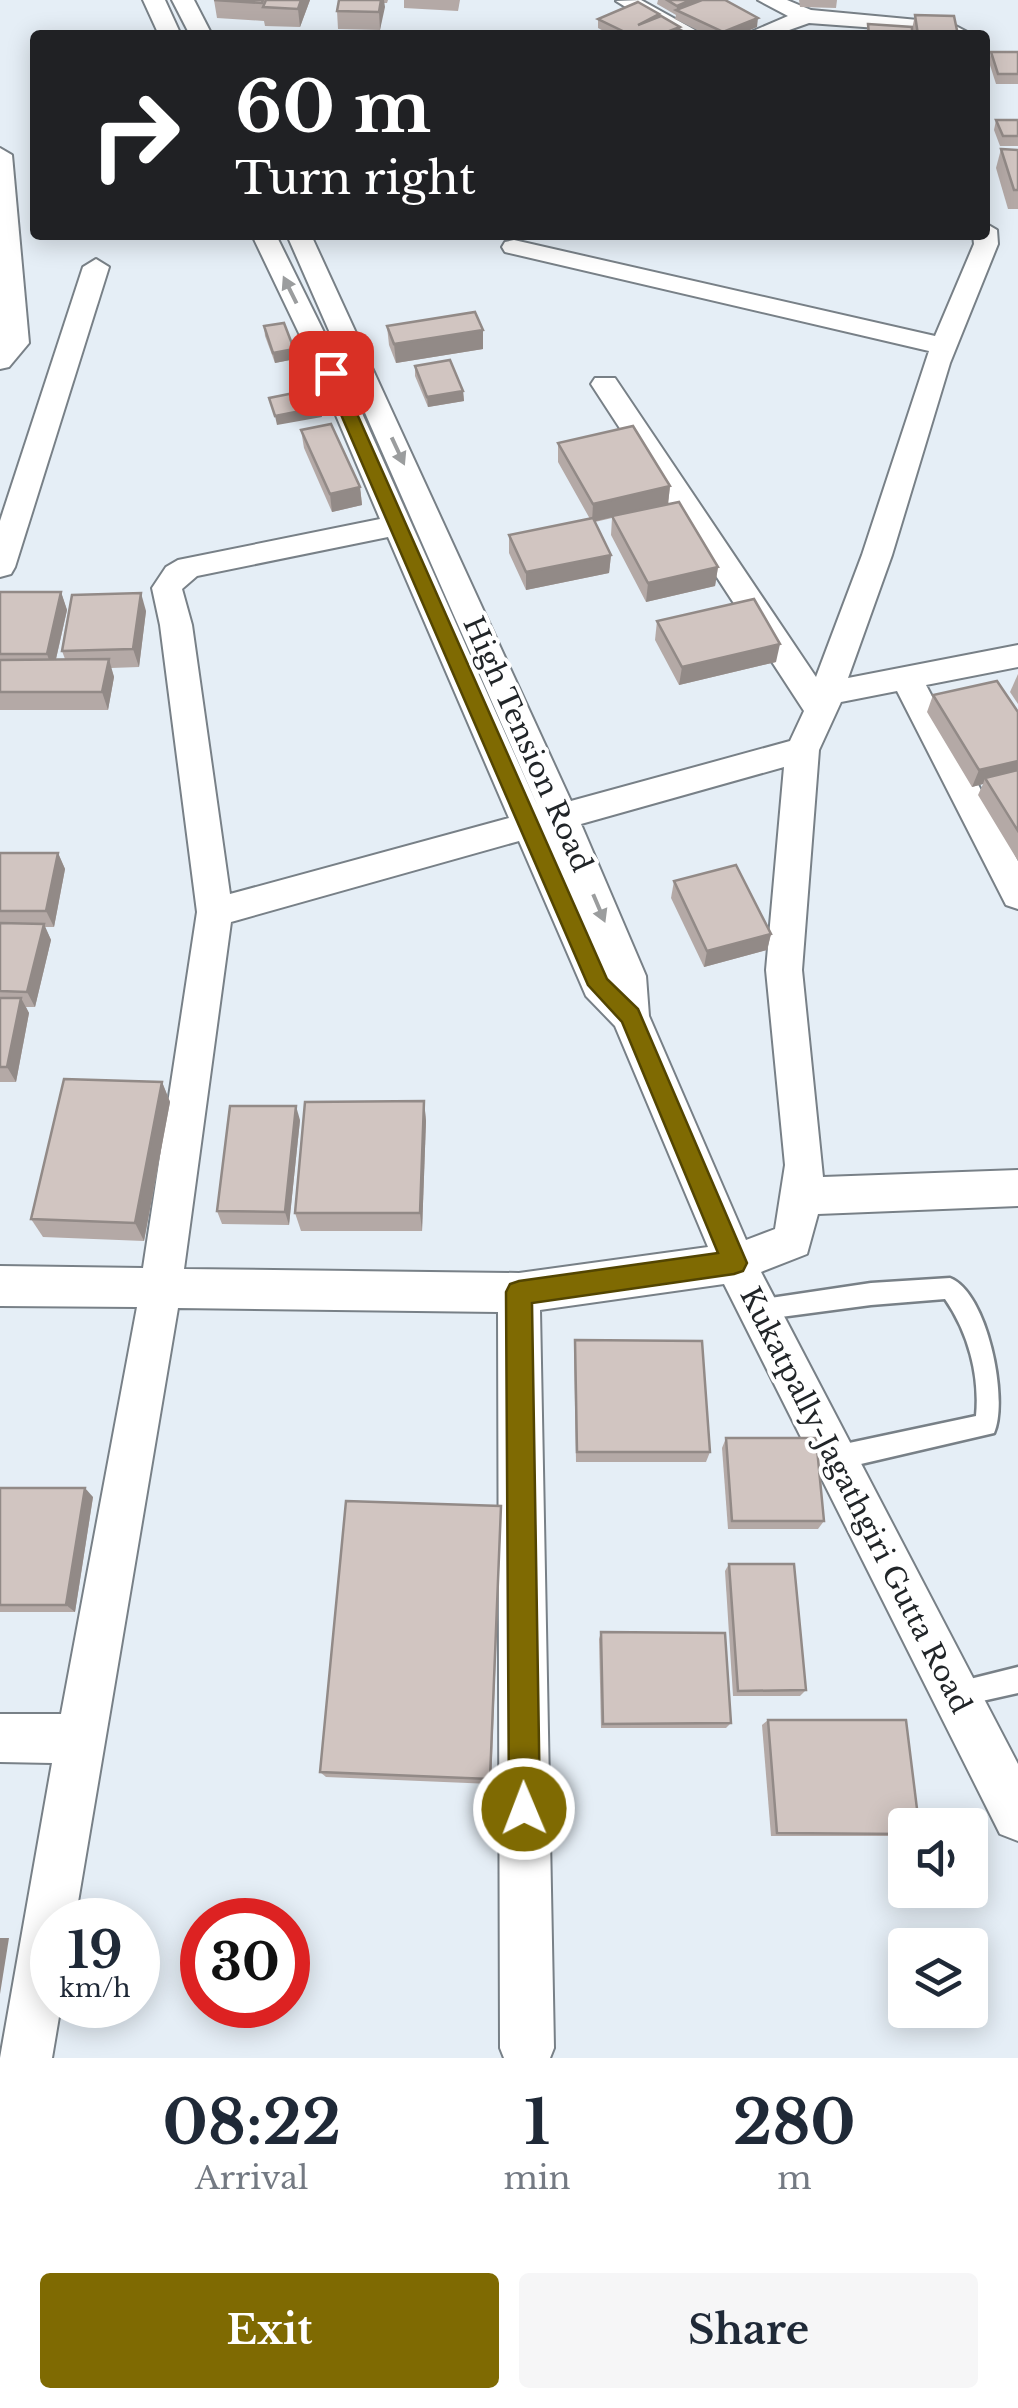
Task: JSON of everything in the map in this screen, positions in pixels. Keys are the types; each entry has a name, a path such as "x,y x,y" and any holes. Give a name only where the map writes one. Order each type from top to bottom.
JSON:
{"street":[{"path":"154,0 168,30"},
{"path":"183,0 199,30"},
{"path":"769,0 807,16 948,30"},
{"path":"857,0 860,23"},
{"path":"627,1 678,30"},
{"path":"769,30 807,16"},
{"path":"0,155 16,343 0,362"},
{"name":"High Tension Road","path":"266,240 398,525 545,819"},
{"name":"High Tension Road","path":"301,240 545,819 599,985 630,1016"},
{"path":"0,1286 519,1292 734,1263 794,1241 805,1165 784,970 802,750 825,702 937,363 986,240"},
{"path":"514,247 946,347"},
{"path":"0,567 96,267"},
{"path":"605,384 825,702"},
{"path":"25,2058 161,1288 215,912 176,626 166,588 176,574 189,567 398,525"},
{"path":"825,702 906,678 1018,656"},
{"path":"906,678 1018,896"},
{"path":"215,912 802,750"},
{"name":"Kukatpally-Jagathgiri Gutta Road","path":"630,1016 734,1263 1018,1816"},
{"path":"801,1196 1018,1188"},
{"path":"519,1292 527,2048"},
{"path":"0,1738 84,1739"}],"lane":[{"path":"758,1308 950,1288 967,1310 991,1400 986,1425 835,1458"},
{"path":"956,1694 1018,1680"}],"building":[{"path":"214,0 263,0 262,3"},
{"path":"266,0 301,0 298,9 263,7"},
{"path":"339,0 381,0 379,12 337,11"},
{"path":"667,0 691,0 677,6"},
{"path":"702,0 725,0 758,18 719,30 676,10"},
{"path":"638,2 659,14 638,25 661,16 680,27 621,30 598,19"},
{"path":"915,15 954,16 957,30 917,30"},
{"path":"868,24 912,27 912,30 869,30"},
{"path":"991,52 1018,52 1018,74 998,74"},
{"path":"996,120 1018,120 1018,136 1003,136"},
{"path":"1001,149 1018,150 1018,190 1014,190"},
{"path":"475,312 483,330 394,344 387,326"},
{"path":"284,323 294,349 273,353 264,326"},
{"path":"450,360 463,391 427,397 415,366"},
{"path":"314,389 321,407 275,416 269,398"},
{"path":"331,424 360,487 330,494 301,430"},
{"path":"633,426 670,486 593,504 558,443"},
{"path":"679,502 718,567 648,583 612,516"},
{"path":"593,518 611,555 526,572 509,535"},
{"path":"0,592 61,592 47,654 0,654"},
{"path":"141,593 133,649 62,651 72,595"},
{"path":"754,599 780,644 682,667 657,621"},
{"path":"109,659 102,692 0,692 0,660"},
{"path":"997,681 1018,712 1018,761 979,770 933,695"},
{"path":"1018,770 1018,831 985,778"},
{"path":"0,853 58,853 46,911 0,911"},
{"path":"736,865 771,934 707,951 674,881"},
{"path":"0,923 44,924 27,992 0,991"},
{"path":"0,998 21,998 7,1067 0,1067"},
{"path":"64,1079 162,1082 135,1223 31,1219"},
{"path":"424,1101 420,1213 295,1213 305,1102"},
{"path":"230,1106 296,1106 285,1212 217,1211"},
{"path":"575,1340 702,1341 710,1452 577,1452"},
{"path":"726,1438 816,1438 824,1521 732,1521"},
{"path":"0,1488 85,1488 66,1605 0,1605"},
{"path":"346,1501 501,1506 490,1779 320,1772"},
{"path":"729,1564 794,1564 806,1690 738,1691"},
{"path":"601,1632 725,1633 731,1723 603,1724"},
{"path":"768,1720 906,1720 917,1808 888,1808 888,1834 777,1833"}],"route":[{"path":"331,373 599,985 630,1016 734,1263 519,1292 524,1809"}]}
